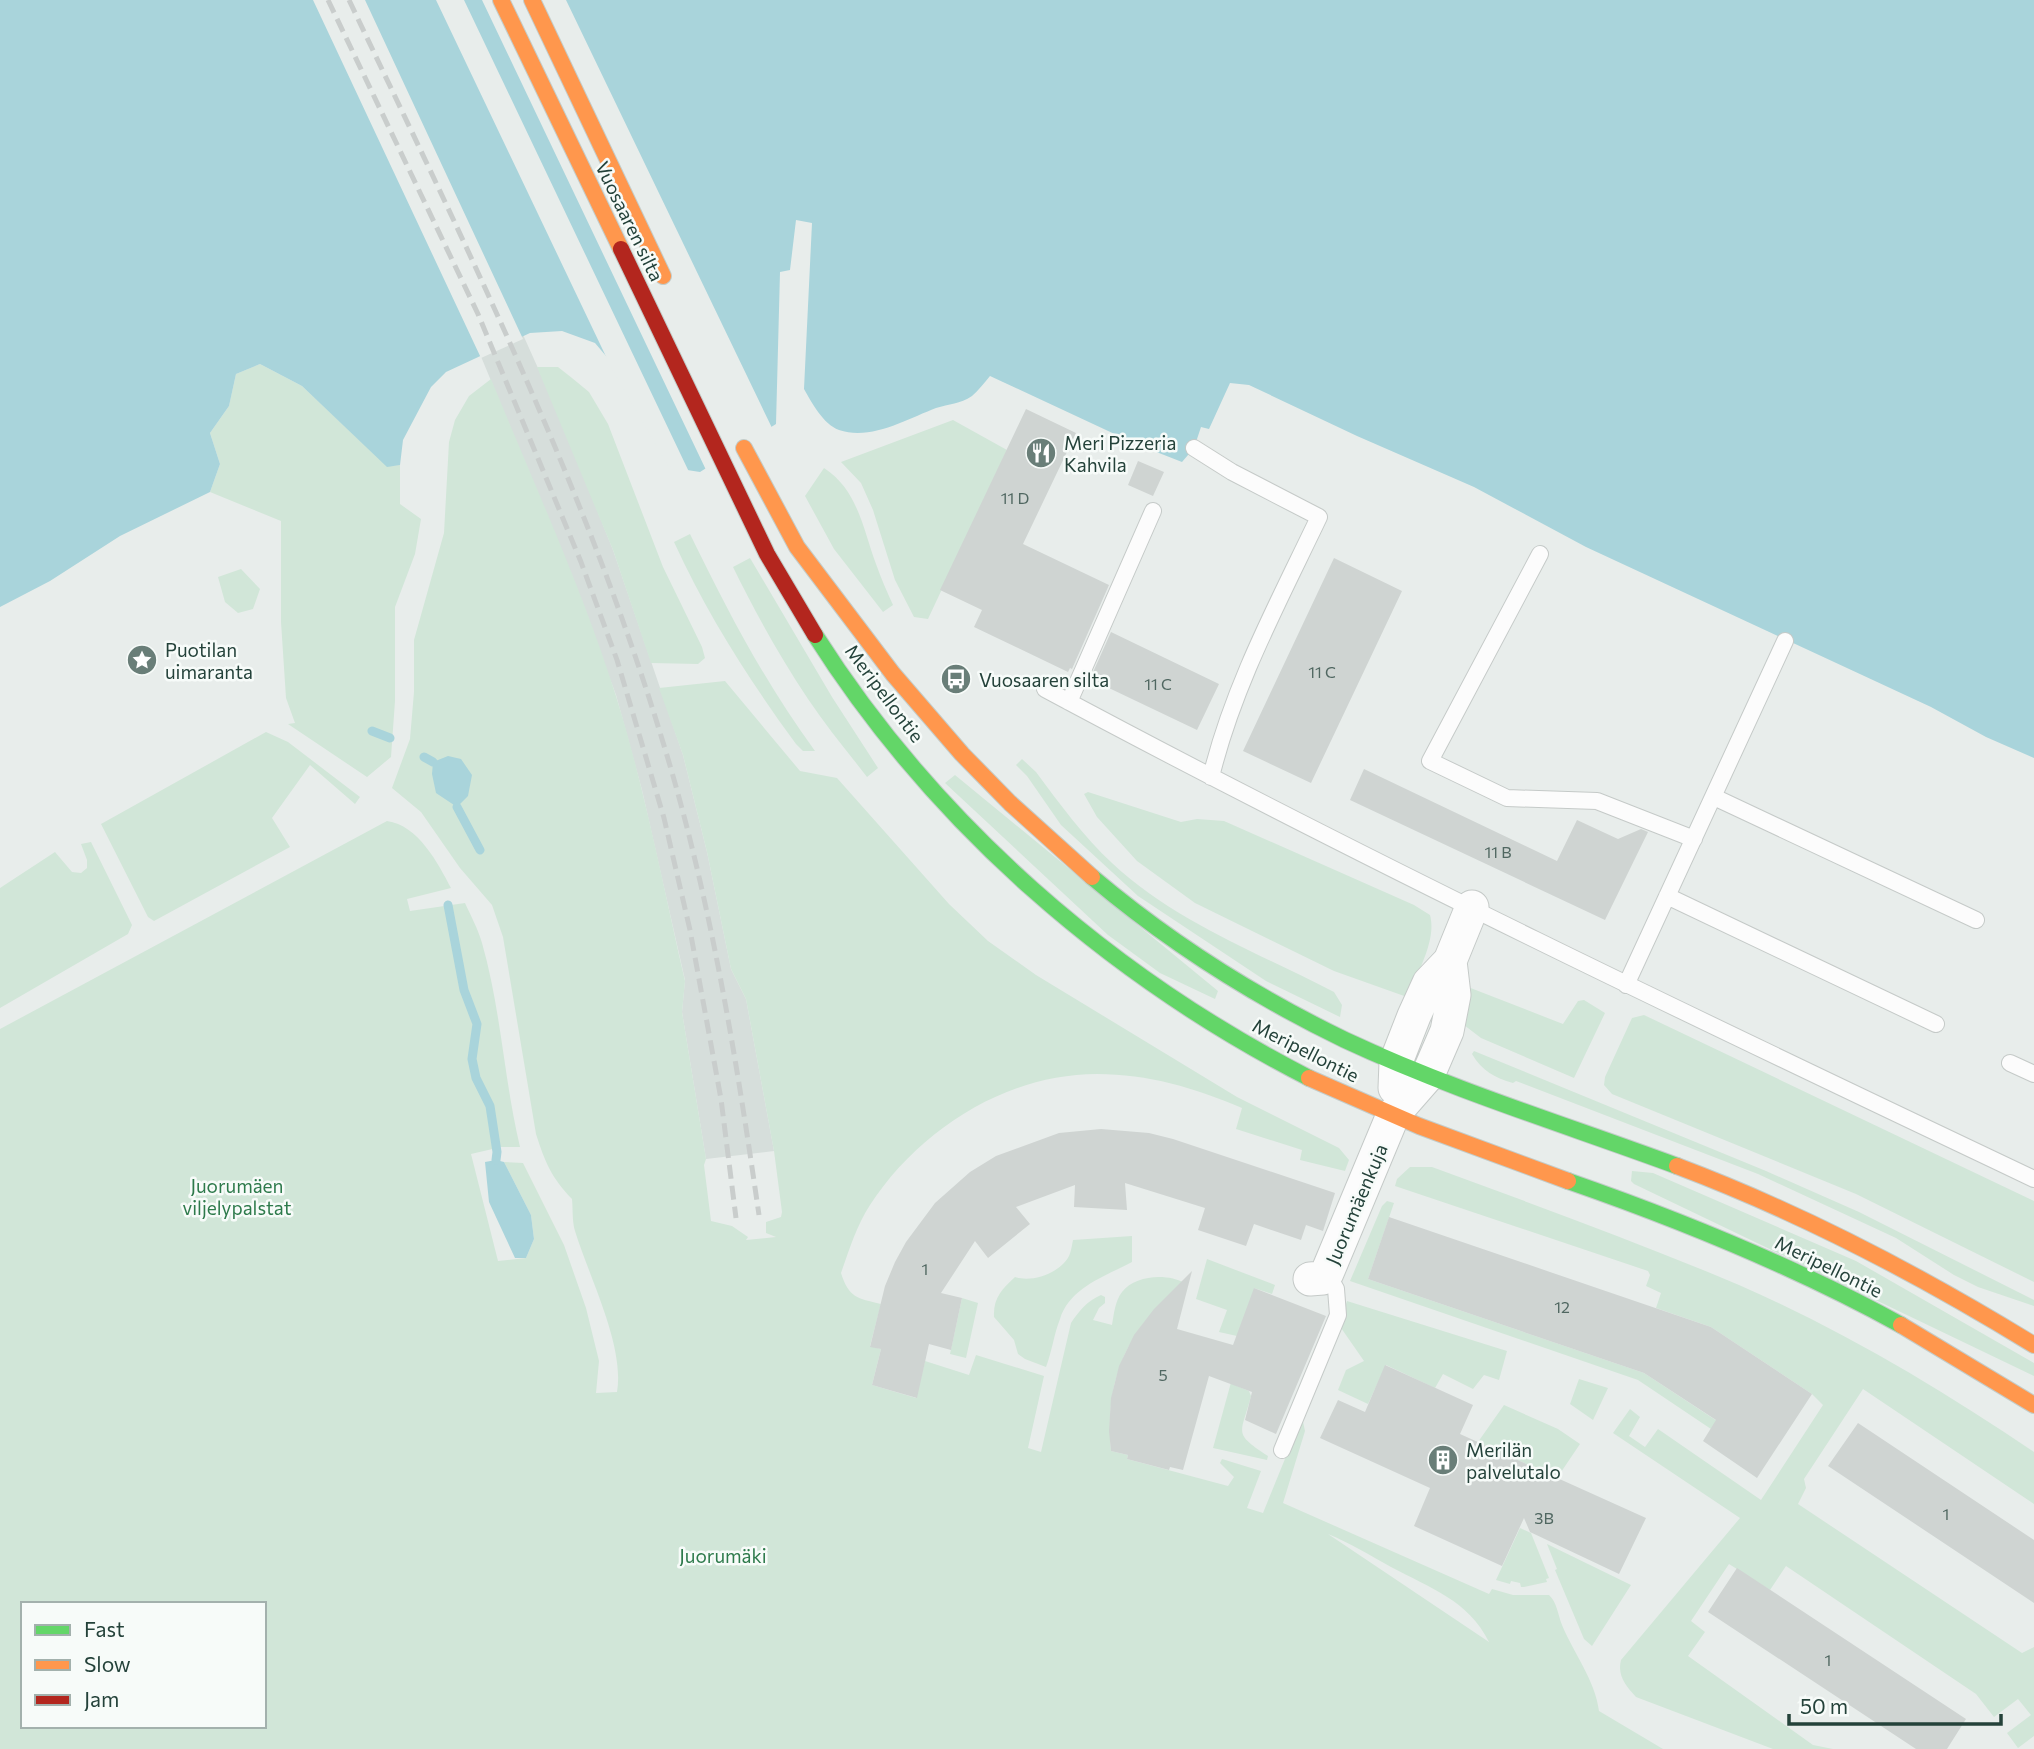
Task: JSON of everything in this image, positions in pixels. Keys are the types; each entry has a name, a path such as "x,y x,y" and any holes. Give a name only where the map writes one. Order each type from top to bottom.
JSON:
{"main road":[{"name":"Vuosaaren silta","path":"501,0 739,497"},
{"name":"Vuosaaren silta","path":"532,0 668,287"},
{"name":"Meripellontie","path":"739,436 795,544 886,667 952,744 1023,817 1092,878 1167,936 1285,1010 1428,1075 1678,1167 1800,1218 1921,1279 2034,1345"},
{"name":"Meripellontie","path":"739,497 767,554 829,655 921,774 998,858 1062,916 1141,977 1200,1017 1325,1086 1393,1115 1730,1242 1884,1316 2034,1405"}],"street":[{"path":"1450,961 1472,907"},
{"name":"Juorumäenkuja","path":"1393,1115 1396,1062 1429,983 1450,961"},
{"name":"Juorumäenkuja","path":"1319,1276 1393,1115 1428,1075 1447,1031 1454,995 1450,961"}],"lane":[{"path":"1194,449 1319,517 1249,666 1219,743 1211,777"},
{"path":"1069,702 1153,511"},
{"path":"1539,554 1430,761 1507,797 1597,801 1694,839"},
{"path":"1626,985 1785,641"},
{"path":"1045,689 1211,777 1626,985 2034,1179"},
{"path":"1714,797 1976,920"},
{"path":"1667,896 1936,1024"},
{"path":"2010,1063 2034,1074"},
{"name":"Juorumäenkuja","path":"1282,1450 1338,1315 1336,1289 1319,1276"}],"shaded area":[{"path":"465,318 516,319 559,415 613,550 683,755 707,852 731,969 746,999 774,1151 706,1159 682,1012 685,980 642,790 616,695 567,564"}],"green space":[{"path":"260,364 302,386 387,466 400,465 400,504 421,519 415,554 395,607 395,701 391,757 367,777 288,724 295,723 286,698 281,622 281,521 210,492 220,464 210,433 229,406 236,374"},
{"path":"537,367 558,367 572,378 589,392 608,424 663,567 702,647 705,658 698,664 651,663 613,550"},
{"path":"491,379 557,536 616,696 645,802 685,981 682,1012 706,1159 704,1165 711,1221 732,1226 748,1237 746,1240 776,1237 766,1233 766,1222 781,1217 782,1212 774,1151 746,999 731,969 707,852 683,755 659,688 725,681 800,771 837,778 949,904 988,941 1036,975 1237,1097 1339,1148 1349,1160 1345,1171 1300,1160 1302,1150 1236,1129 1242,1108 1189,1088 1153,1079 1097,1074 1063,1077 1030,1084 998,1096 968,1111 913,1153 870,1205 857,1229 841,1273 847,1288 855,1296 881,1304 870,1346 881,1349 872,1385 916,1398 925,1361 969,1375 976,1355 1044,1376 1028,1448 1041,1452 1071,1323 1080,1310 1101,1295 1105,1297 1105,1303 1093,1320 1112,1325 1115,1308 1122,1292 1128,1286 1152,1277 1185,1283 1148,1317 1124,1356 1112,1400 1111,1451 1128,1455 1127,1459 1228,1486 1234,1477 1220,1463 1222,1459 1261,1471 1247,1508 1263,1513 1302,1417 1305,1431 1283,1503 1489,1594 1492,1589 1513,1595 1549,1595 1589,1678 1599,1711 1663,1749 0,1749 0,1029 387,821 398,824 426,847 451,888 407,899 410,911 465,903 480,938 494,993 520,1147 501,1147 471,1154 498,1261 526,1258 534,1239 531,1215 504,1162 523,1163 564,1245 586,1308 599,1361 596,1393 617,1392 616,1354 575,1231 572,1199 550,1169 536,1134 503,937 492,905 460,868 421,812 392,788 410,739 414,640 444,533 449,442 455,420 469,396","holes":["1328,1534 1459,1605 1489,1642"]},
{"path":"953,420 1007,450 928,619 914,617 895,580 873,510 861,483 841,462"},
{"path":"824,468 845,487 858,511 893,605 883,612 834,549 805,496"},
{"path":"690,534 748,646 779,699 815,751 803,751 796,744 745,671 715,621 674,542"},
{"path":"750,558 832,697 878,768 867,777 808,699 759,617 733,567"},
{"path":"241,569 260,589 253,609 238,613 225,602 218,577"},
{"path":"266,732 288,742 360,797 355,804 310,765 272,818 290,847 154,921 148,917 101,824"},
{"path":"1022,759 1036,772 1092,842 1137,884 1163,903 1218,935 1334,992 1342,1005 1340,1017 1266,981 1138,896 1061,825 1027,776 1016,765"},
{"path":"955,775 1218,991 1215,999 1160,973 1108,935 945,783"},
{"path":"1088,792 1181,822 1197,819 1224,821 1414,905 1430,915 1431,935 1428,946 1407,997 1334,971 1195,903 1137,861 1097,817 1084,794"},
{"path":"91,842 132,925 128,934 0,1008 0,888 55,852 72,872 81,873 87,868 87,860 81,844"},
{"path":"1468,987 1563,1024 1578,1001 1584,1000 1605,1013 1574,1078 1481,1038 1464,1025"},
{"path":"1644,1015 2034,1201 2034,1282 1856,1194 1612,1094 1604,1085 1605,1077 1632,1018"},
{"path":"1474,1051 1859,1212 2034,1300 2034,1306 1978,1287 1896,1238 1758,1174 1516,1081 1513,1083 1500,1079 1480,1065 1472,1054"},
{"path":"1410,1167 1432,1167 1739,1285 1853,1341 2034,1452 2034,1504 1863,1389 1804,1479 1806,1488 1798,1504 2022,1653 2034,1647 2034,1736 2018,1748 2007,1733 2031,1715 2018,1699 1994,1717 1976,1694 1786,1566 1770,1590 1729,1564 1691,1621 1705,1632 1688,1656 1813,1745 1833,1749 1773,1749 1636,1697 1621,1676 1621,1660 1740,1518 1613,1433 1630,1409 1640,1417 1629,1436 1645,1447 1658,1429 1761,1500 1823,1405 1812,1394 1711,1327 1656,1308 1661,1293 1646,1286 1650,1275 1648,1271 1395,1186 1397,1179"},
{"path":"1632,1171 1653,1173 1856,1261 2034,1363 2034,1376 1634,1184 1631,1181"},
{"path":"1387,1201 1394,1203 1368,1279 1644,1373 1717,1421 1711,1429 1638,1380 1350,1281 1382,1206"},
{"path":"1132,1236 1132,1262 1090,1284 1065,1308 1046,1367 1018,1354 1014,1340 994,1317 997,1299 1006,1286 1015,1277 1029,1279 1052,1272 1069,1256 1073,1240"},
{"path":"1207,1259 1275,1285 1272,1294 1254,1288 1255,1340 1219,1332 1227,1310 1196,1299"},
{"path":"962,1298 978,1303 966,1358 950,1354"},
{"path":"1347,1301 1507,1351 1499,1380 1484,1375 1473,1389 1443,1374 1435,1388 1386,1365 1368,1404 1338,1390 1346,1370 1364,1361 1339,1325"},
{"path":"1241,1346 1237,1386 1249,1391 1251,1396 1242,1432 1249,1442 1268,1456 1267,1460 1213,1448"},
{"path":"1579,1379 1608,1388 1593,1420 1570,1404"},
{"path":"1504,1405 1558,1429 1580,1444 1557,1478 1478,1442"},
{"path":"1520,1528 1531,1533 1549,1578 1546,1579 1547,1582 1521,1587 1520,1583 1511,1581 1510,1584 1496,1580"},
{"path":"1547,1544 1631,1585 1592,1646 1584,1639"}],"water":[{"path":"0,0 2034,0 2034,758 1986,737 1931,707 1586,547 1474,487 1249,385 1230,383 1209,429 1201,427 1194,448 1182,462 1136,444 990,376 972,396 901,423 864,433 839,430 823,418 804,389 812,223 796,220 790,270 780,272 776,424 700,472 687,470 617,369 595,343 562,331 530,333 446,372 431,387 403,440 400,465 387,467 302,386 260,364 236,374 229,406 210,433 220,464 210,492 120,536 50,581 0,607"},
{"path":"448,756 461,759 472,775 468,796 457,807 436,793 432,774 433,762"},
{"path":"485,1162 504,1162 531,1215 534,1239 526,1258 515,1258 489,1202"}],"pier":[{"path":"313,0 365,0 523,339 481,358"},
{"path":"436,0 464,0 690,474 668,466 611,367"},
{"path":"482,0 566,0 773,430 707,472"}],"building":[{"path":"1026,409 1076,433 1023,544 1109,585 1072,669 1068,672 974,627 982,610 940,590"},
{"path":"1138,461 1164,472 1153,496 1128,485"},
{"path":"1334,558 1402,591 1311,783 1243,751"},
{"path":"1111,632 1219,684 1197,730 1090,679"},
{"path":"1364,769 1557,861 1577,820 1618,839 1641,829 1648,832 1605,920 1350,800"},
{"path":"1101,1129 1149,1133 1173,1139 1335,1193 1323,1231 1306,1225 1301,1240 1254,1224 1246,1246 1198,1230 1205,1208 1125,1183 1127,1210 1074,1207 1075,1185 1016,1207 1030,1224 988,1258 975,1241 941,1293 962,1298 951,1350 929,1344 917,1398 872,1385 881,1349 870,1347 885,1286 906,1242 935,1203 970,1172 996,1156 1059,1133"},
{"path":"1389,1217 1711,1327 1812,1394 1757,1478 1703,1441 1716,1420 1644,1373 1368,1279"},
{"path":"1192,1271 1177,1329 1233,1345 1254,1288 1326,1316 1276,1434 1245,1420 1252,1392 1209,1376 1183,1470 1170,1467 1169,1470 1127,1459 1128,1455 1111,1451 1111,1398 1119,1366 1134,1335 1154,1309"},
{"name":"Merilän palvelutalo","path":"1385,1365 1473,1405 1460,1434 1646,1518 1619,1574 1530,1532 1524,1518 1502,1566 1414,1526 1430,1488 1320,1438 1338,1400 1365,1412"},
{"path":"1858,1423 2034,1540 2034,1603 1828,1466"},
{"path":"1737,1568 1966,1719 1947,1749 1916,1749 1708,1612"}],"waterway":[{"path":"372,731 390,738"},
{"path":"424,757 433,762"},
{"path":"457,807 480,850"},
{"path":"448,905 464,990 477,1024 472,1059 476,1078 490,1106 496,1160"}],"railway":[{"path":"328,0 478,314 581,562 617,660 664,818 690,930 721,1099 736,1218"},
{"path":"349,0 519,364 559,456 631,644 679,797 708,916 731,1035 759,1215"}],"traffic: fast":[{"path":"815,635 863,704 915,770 972,831 1032,889 1097,943 1165,992 1236,1037 1309,1078"},
{"path":"1092,877 1151,924 1213,966 1278,1005 1345,1040 1468,1091 1677,1166"},
{"path":"1568,1181 1738,1246 1820,1283 1901,1325"}],"traffic: slow":[{"path":"501,0 621,249"},
{"path":"532,0 663,276"},
{"path":"744,448 797,547 893,674 962,754 1010,803 1092,877"},
{"path":"1309,1078 1419,1126 1568,1181"},
{"path":"1677,1166 1724,1184 1860,1247 1948,1294 2034,1345"},
{"path":"1901,1325 2034,1405"}],"traffic: jam":[{"path":"621,249 767,554 815,635"}],"place":[{"name":"Meri Pizzeria Kahvila","path":"1041,453"},
{"name":"Puotilan uimaranta","path":"142,660"},
{"name":"Vuosaaren silta","path":"956,679"},
{"name":"Merilän palvelutalo","path":"1443,1460"}],"park label":[{"name":"Juorumäen viljelypalstat","path":"237,1196"},
{"name":"Juorumäki","path":"723,1555"}]}
